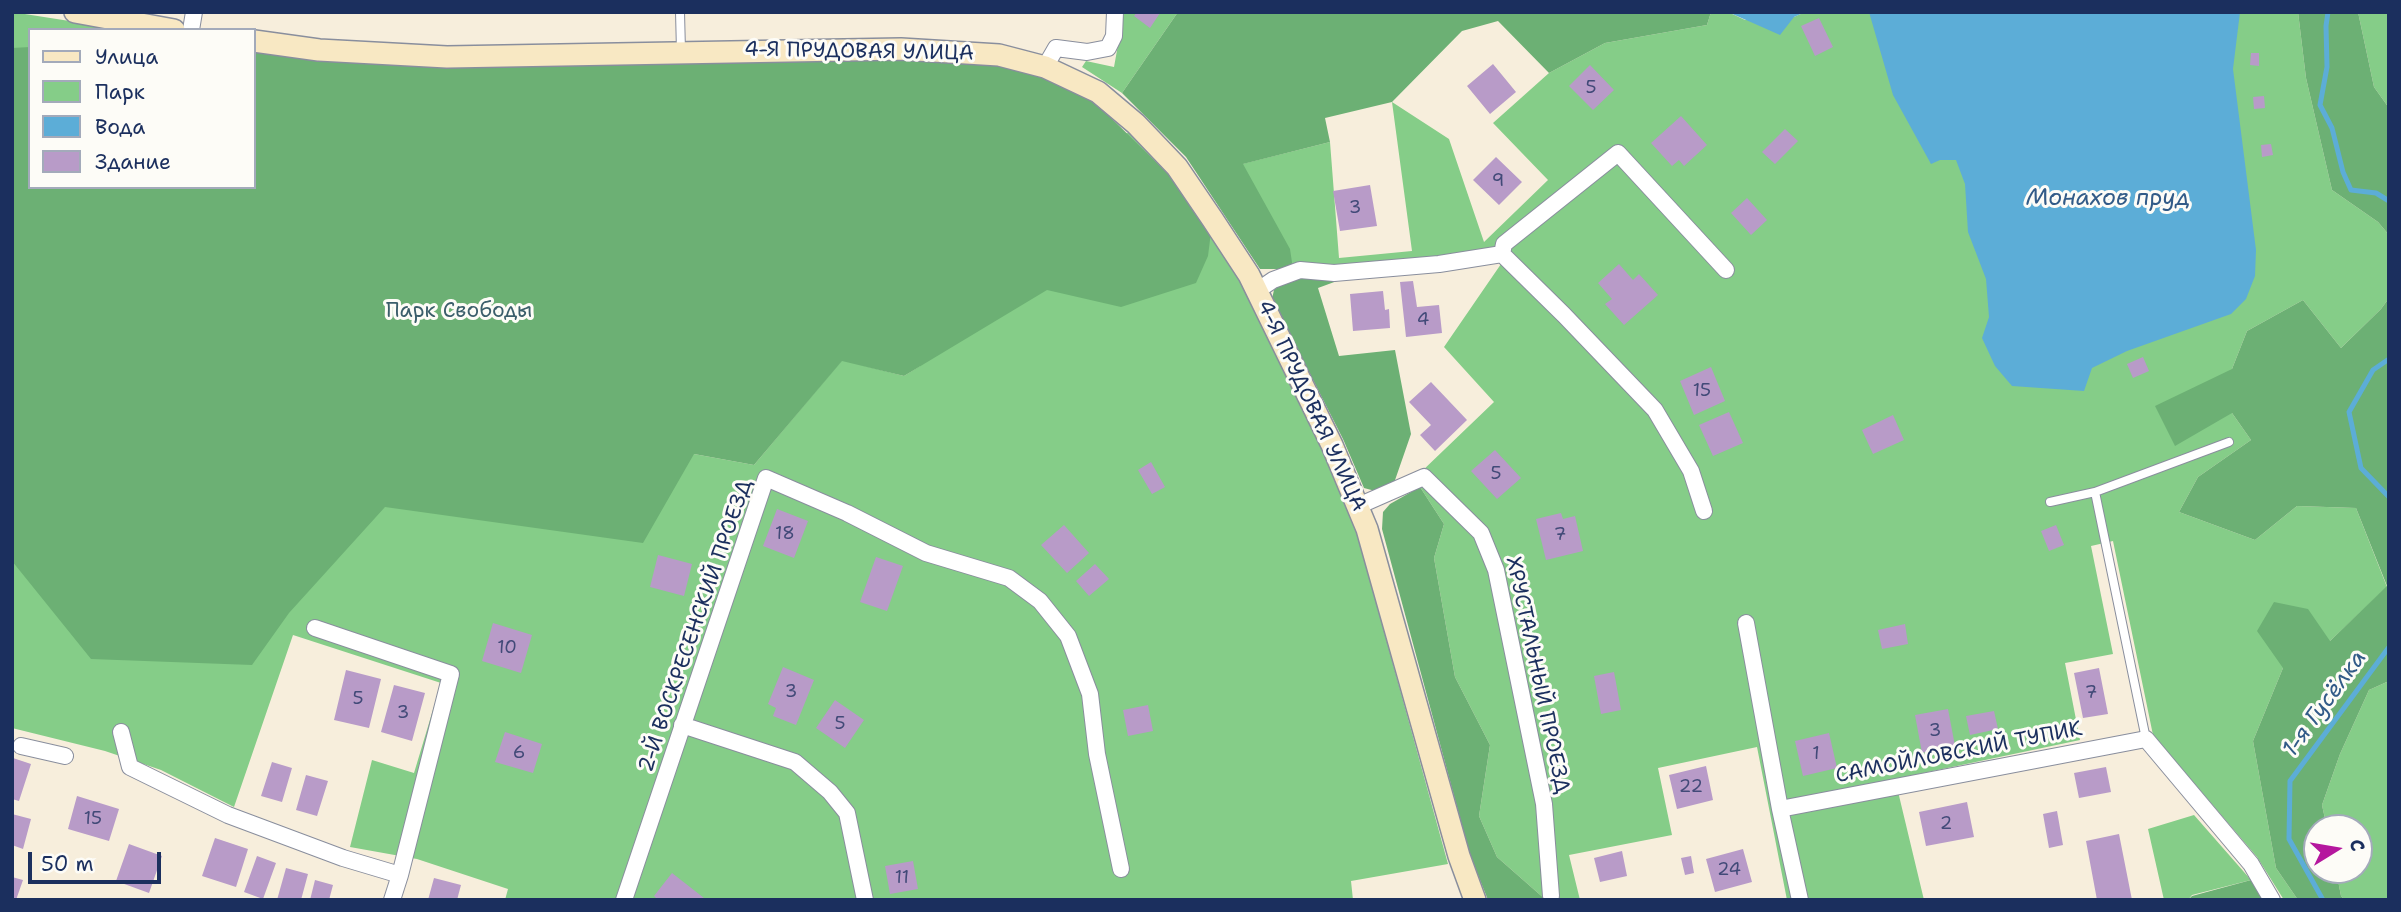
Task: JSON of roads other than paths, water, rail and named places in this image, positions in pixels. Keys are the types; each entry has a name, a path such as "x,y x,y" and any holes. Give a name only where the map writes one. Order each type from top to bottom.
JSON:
{"main road":[{"path":"75,12 163,28"},
{"name":"4-Я ПРУДОВАЯ УЛИЦА","path":"256,41 319,50 447,57 901,48 999,55 1045,67 1098,92 1136,124 1177,167 1249,275 1332,445 1358,506 1390,604 1459,856 1475,900"}],"street":[{"path":"1045,67 1056,48 1087,52 1108,48 1114,36 1115,12"},
{"path":"1502,254 1504,244 1618,153 1727,270"},
{"path":"1257,291 1273,280 1300,270 1334,273 1439,264 1502,254"},
{"path":"1502,254 1655,410 1691,471 1704,511"},
{"name":"ХРУСТАЛЬНЫЙ ПРОЕЗД","path":"1358,506 1424,477 1481,533 1496,570 1544,804 1551,896"},
{"name":"2-Й ВОСКРЕСЕНСКИЙ ПРОЕЗД","path":"624,900 766,478 848,513 926,553 1009,578 1040,601 1068,636 1090,694 1097,754 1121,869"},
{"path":"1746,623 1780,809 1800,900"},
{"path":"315,628 451,674 392,900"},
{"path":"682,725 795,762 830,792 847,813 865,900"},
{"path":"121,732 130,767 229,815 343,858 400,876"},
{"path":"2146,739 2250,864 2272,900"},
{"name":"САМОЙЛОВСКИЙ ТУПИК","path":"1780,809 2146,739"},
{"path":"17,747 65,756"}],"lane":[{"path":"680,12 681,51"},
{"path":"2050,502 2095,492 2229,442"},
{"path":"2095,492 2146,739"}],"water":[{"path":"1728,12 1805,12 1794,17 1780,35"},
{"name":"Монахов пруд","path":"1869,12 2240,12 2233,69 2256,250 2255,276 2246,299 2231,314 2127,351 2092,368 2084,391 2012,386 1995,366 1982,338 1989,317 1986,279 1968,232 1965,184 1956,160 1940,160 1931,164 1893,95"}],"waterway":[{"name":"1-я Гусёлка","path":"2328,12 2327,67 2320,105 2332,128 2343,172 2351,190 2376,193 2389,201"},
{"name":"1-я Гусёлка","path":"2389,359 2373,370 2349,412 2361,468 2389,497"},
{"name":"1-я Гусёлка","path":"2323,900 2289,839 2290,781 2389,647"}],"park label":[{"name":"Парк Свободы","path":"459,312"}]}
